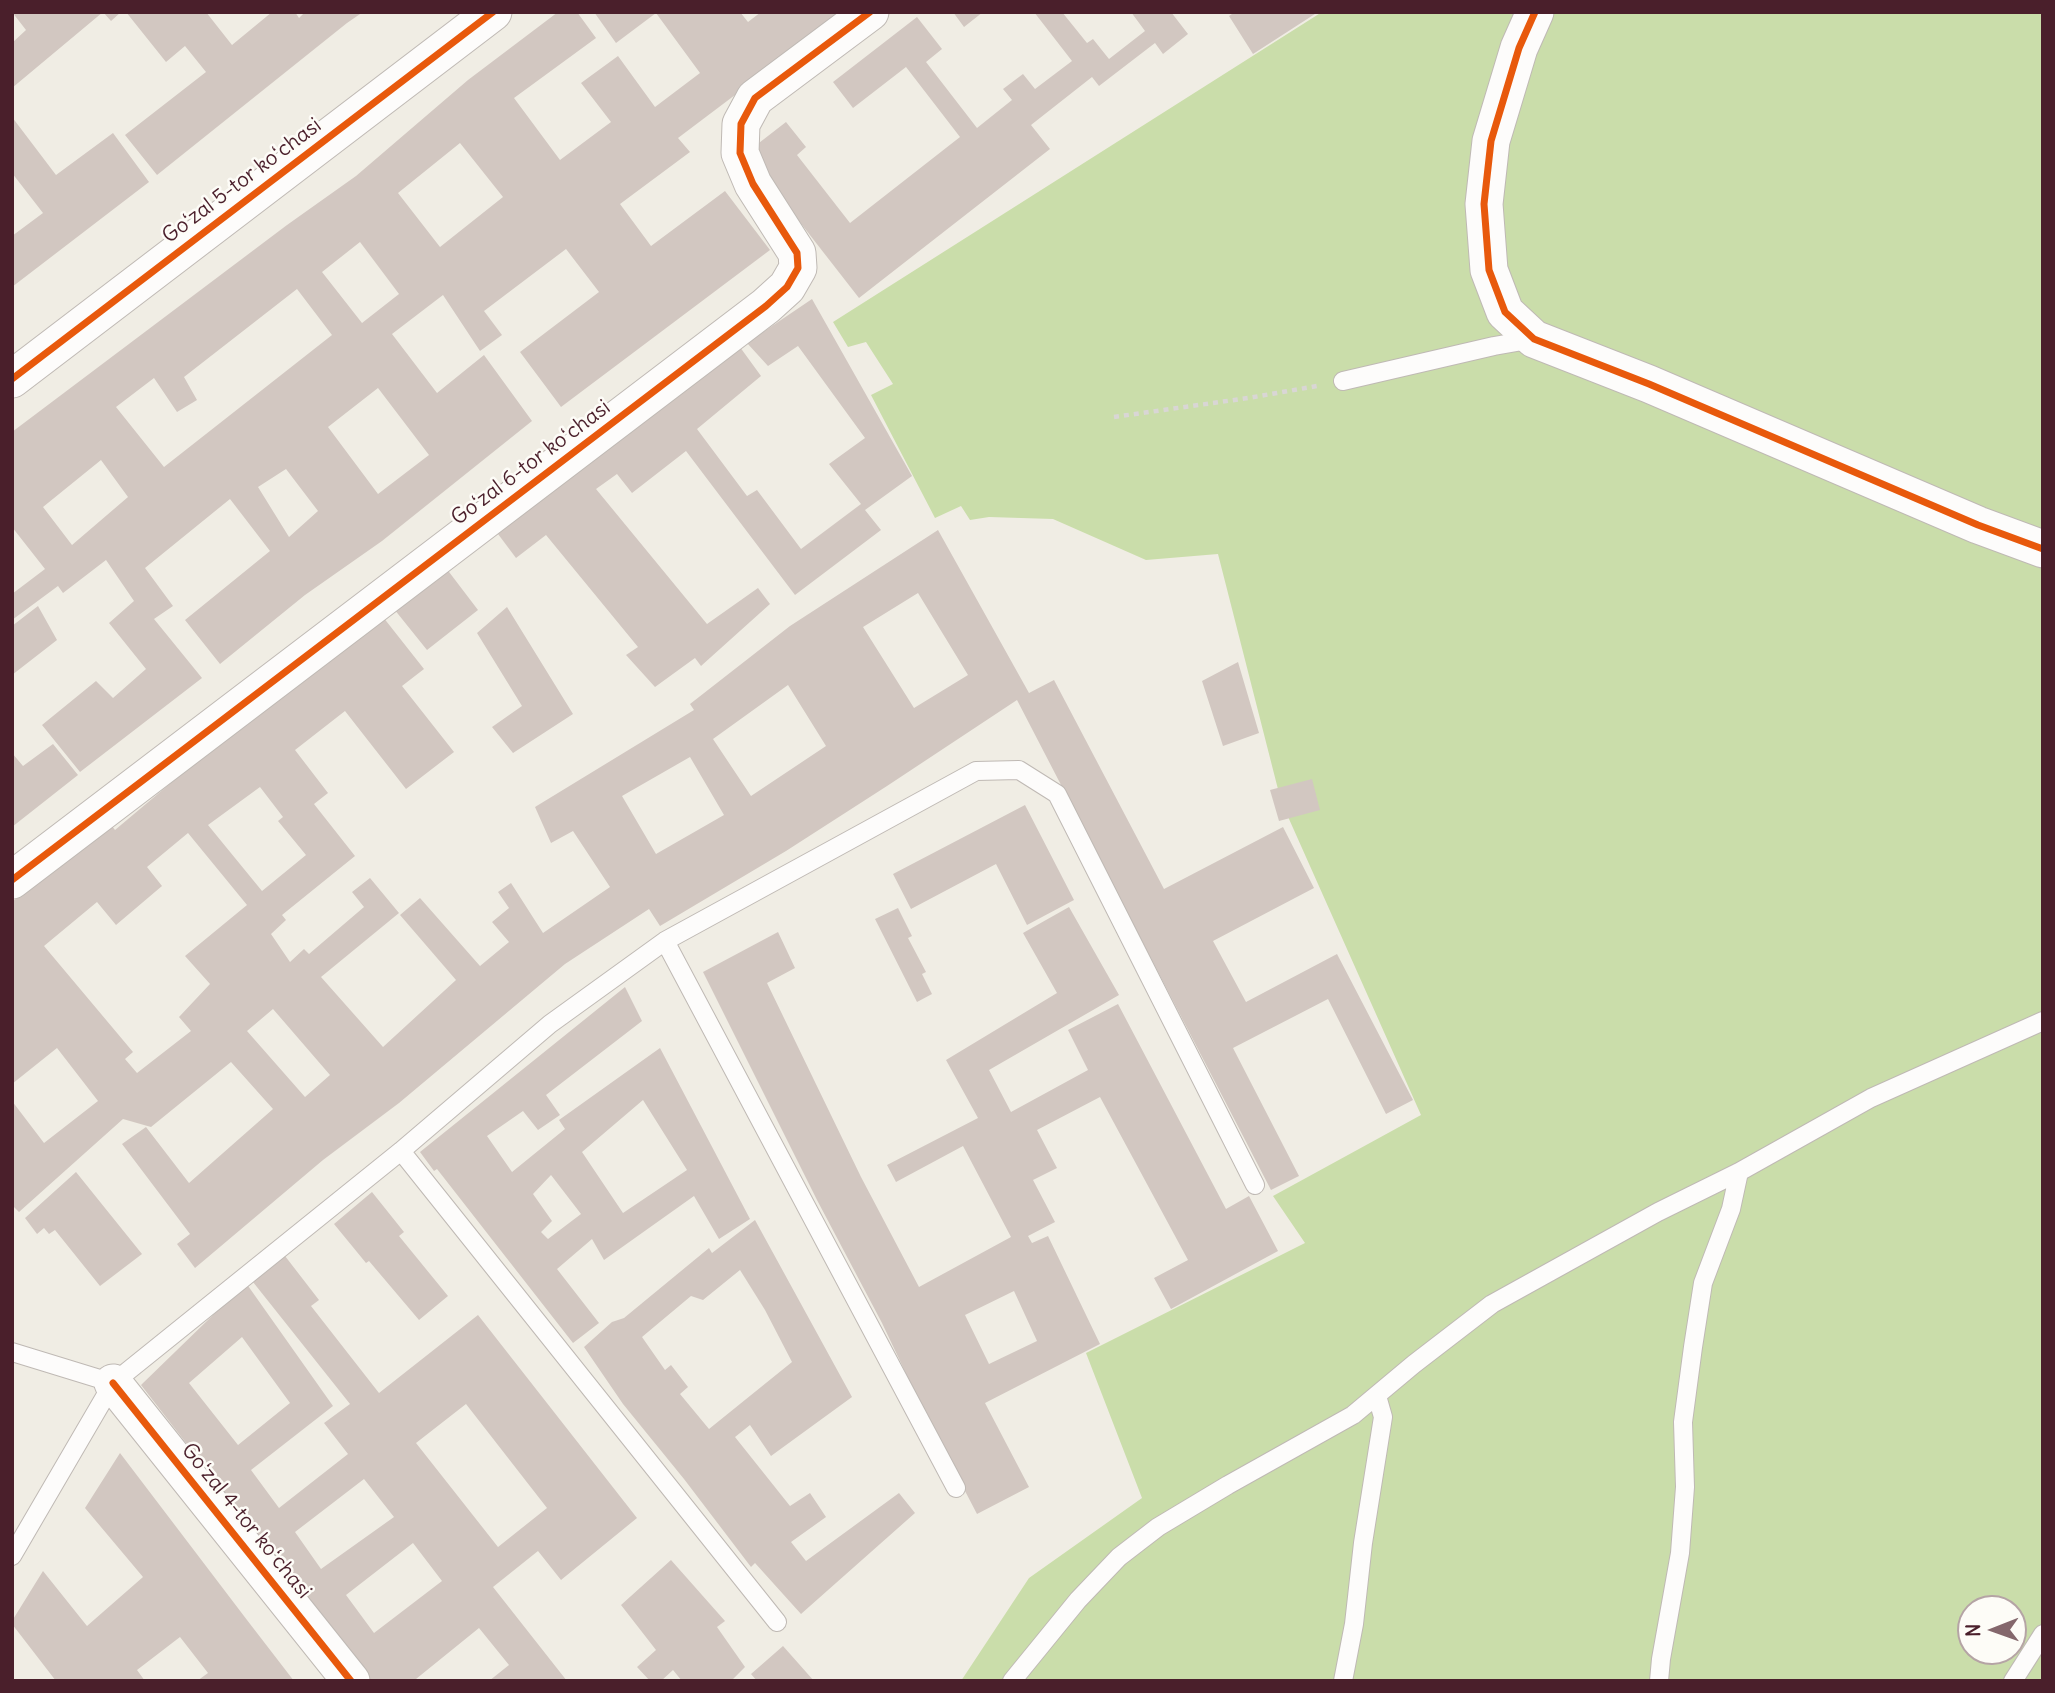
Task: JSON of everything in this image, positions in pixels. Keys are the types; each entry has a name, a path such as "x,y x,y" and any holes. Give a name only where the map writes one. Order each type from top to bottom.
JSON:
{"street":[{"name":"Goʻzal 5-tor koʻchasi","path":"12,379 493,12"},
{"name":"Goʻzal 6-tor koʻchasi","path":"12,880 755,314 787,286 798,268 797,253 753,184 740,153 741,124 755,98 870,12"},
{"path":"1535,12 1518,48 1491,141 1484,204 1489,270 1505,312 1534,339 1978,525 2043,549"},
{"name":"Goʻzal 4-tor koʻchasi","path":"113,1383 351,1681"}],"lane":[{"path":"1342,381 1534,339"},
{"path":"12,1556 113,1383 401,1151 550,1024 665,941 976,771 1019,770 1057,794 1255,1185"},
{"path":"665,941 956,1488"},
{"path":"1013,1681 1078,1600 1119,1557 1157,1527 1353,1415 1492,1304 1871,1098 2043,1021"},
{"path":"401,1151 777,1622"},
{"path":"1659,1681 1680,1553 1685,1487 1683,1422 1703,1283 1731,1209 1739,1172"},
{"path":"12,1352 113,1383"},
{"path":"1343,1681 1354,1623 1363,1543 1383,1417 1377,1396"},
{"path":"2012,1681 2043,1634"}],"path":[{"path":"1114,417 1248,398 1342,381"}],"green space":[{"path":"1322,12 2043,12 2043,1681 961,1681 1029,1578 1142,1498 1086,1353 1305,1243 1273,1196 1421,1115 1281,801 1218,554 1146,560 1053,519 989,517 970,520 961,506 935,518 871,395 893,384 866,342 848,347 833,322"}],"building":[{"path":"12,12 103,12 12,88 12,43 26,30"},
{"path":"103,12 121,12 111,21"},
{"path":"126,12 206,12 232,45 272,12 295,12 299,18 305,12 363,12 157,175 125,135 206,72 185,46 166,62"},
{"path":"558,12 577,12 596,38 514,98 560,160 611,122 581,83 618,56 655,107 700,73 656,13 616,43 594,12 740,12 748,22 761,12 845,12 678,138 690,152 620,204 651,246 725,191 770,250 561,407 520,352 599,292 566,249 484,311 502,335 480,351 443,295 392,334 437,393 484,355 532,421 382,541 305,595 220,664 185,620 270,551 230,499 145,568 173,606 154,619 202,678 80,772 42,725 96,681 113,698 146,669 109,623 134,601 106,560 63,593 58,586 12,620 12,594 45,569 12,527 12,432 356,176 468,80","holes":["460,143 503,197 440,247 398,193","360,242 399,294 362,323 322,272","297,289 332,335 164,467 116,407 154,378 177,412 197,400 184,377","378,388 429,455 378,494 328,427","101,460 128,497 72,545 43,507","286,469 318,511 289,537 258,487"]},
{"path":"953,12 983,12 964,27"},
{"path":"1034,12 1062,12 1087,43 1093,39 1109,59 1145,31 1131,12 1171,12 1188,34 1163,54 1155,43 1099,86 1092,77 1031,125 1050,149 859,298 746,153 786,122 806,147 797,155 850,223 960,137 906,67 853,108 833,82 917,17 942,49 926,62 977,128 1012,100 1003,89 1023,74 1035,89 1072,61"},
{"path":"1235,12 1318,12 1253,54 1229,16"},
{"path":"12,117 56,175 113,133 149,182 12,287 12,236 43,213 12,173"},
{"path":"812,299 912,476 865,510 881,530 795,595 686,451 632,493 617,474 596,489 707,624 758,588 770,604 701,666 695,658 655,687 626,655 638,647 546,535 516,558 498,534 737,343 761,376 697,429 747,496 757,490 801,549 861,504 829,464 865,438 798,346 768,366 747,343"},
{"path":"938,530 1029,693 1054,680 1164,889 1283,827 1314,888 1213,941 1246,1002 1337,954 1413,1100 1386,1114 1328,999 1233,1048 1299,1176 1271,1190 1017,700 786,851 660,926 649,909 565,964 399,1103 323,1160 195,1268 177,1244 190,1234 122,1144 146,1127 189,1183 273,1109 231,1062 151,1127 123,1119 19,1212 12,1205 12,1101 44,1143 98,1101 57,1048 12,1084 12,902 108,821 115,830 172,782 383,617 424,669 402,686 454,752 406,789 345,711 295,750 328,793 314,804 355,856 282,915 286,920 271,934 290,962 304,949 309,954 364,907 352,892 370,878 399,913 321,977 383,1047 456,980 400,915 420,898 480,966 509,942 492,922 509,908 498,892 511,883 543,933 610,887 573,831 551,843 535,807 694,710 690,704 790,626","holes":["918,593 968,675 914,708 863,627","788,685 826,746 751,796 713,739","690,757 724,815 656,854 622,796","260,787 283,817 278,821 306,855 262,891 208,825","188,833 247,905 185,956 210,984 179,1017 191,1031 137,1073 125,1059 133,1052 44,946 97,902 116,925 162,886 147,867","273,1009 330,1075 305,1097 247,1031"]},
{"path":"446,568 478,610 427,650 394,609"},
{"path":"38,606 57,640 12,675 12,626"},
{"path":"507,607 573,714 513,753 492,727 522,706 477,633"},
{"path":"1238,662 1259,733 1223,746 1202,681"},
{"path":"53,744 78,775 12,827 12,753 23,766"},
{"path":"1312,779 1320,810 1279,821 1270,790"},
{"path":"1025,805 1074,900 1027,925 996,864 911,909 893,874"},
{"path":"1069,907 1119,995 989,1070 1011,1112 1088,1070 1068,1030 1118,1004 1226,1209 1249,1196 1278,1251 1171,1309 1154,1278 1188,1260 1100,1097 1037,1130 1057,1168 1033,1180 1055,1222 1028,1236 1032,1243 1048,1236 1100,1344 985,1403 1029,1487 977,1514 703,972 778,932 795,968 767,983 861,1177 919,1287 1011,1237 963,1146 896,1182 887,1165 978,1118 946,1060 1057,993 1023,933","holes":["1014,1291 1037,1341 989,1364 965,1315"]},
{"path":"898,908 912,936 908,938 926,972 922,974 932,994 917,1002 875,919"},
{"path":"625,987 642,1021 546,1095 560,1115 538,1130 523,1111 487,1136 512,1172 565,1129 559,1120 660,1048 750,1219 719,1239 694,1196 604,1260 592,1239 557,1269 599,1323 573,1343 437,1169 434,1171 420,1152","holes":["643,1100 687,1170 623,1213 582,1152","551,1175 581,1214 548,1239 541,1232 552,1221 533,1194"]},
{"path":"76,1172 142,1254 100,1286 55,1230 49,1234 44,1228 37,1234 25,1218"},
{"path":"372,1192 404,1232 399,1236 448,1296 419,1320 334,1224"},
{"path":"755,1220 852,1397 771,1456 750,1425 735,1437 790,1506 810,1493 826,1517 791,1542 806,1561 899,1493 915,1513 801,1614 755,1563 751,1567 623,1404 584,1347 612,1322 624,1318 709,1248 712,1253","holes":["740,1270 792,1362 709,1429 680,1394 688,1387 671,1365 665,1370 642,1337 691,1296 703,1300"]},
{"path":"285,1256 319,1300 311,1306 379,1393 478,1315 637,1518 561,1580 538,1551 493,1587 567,1681 489,1681 509,1665 479,1628 416,1679 418,1681 371,1681 141,1385 246,1283 333,1406 251,1470 279,1508 348,1454 324,1423 350,1404 253,1282","holes":["242,1337 290,1403 238,1445 189,1383","466,1404 547,1508 498,1547 416,1443","364,1479 394,1517 321,1569 295,1532","413,1543 442,1581 374,1633 346,1595"]},
{"path":"120,1453 294,1681 197,1681 208,1673 180,1637 137,1670 145,1681 56,1681 12,1624 43,1571 87,1626 143,1577 85,1508"},
{"path":"671,1560 725,1621 717,1627 745,1667 731,1681 682,1681 673,1670 661,1681 650,1681 637,1667 656,1650 621,1605"},
{"path":"783,1646 814,1681 757,1681 751,1674"}],"cycle path":[{"path":"12,379 493,12"},
{"path":"12,880 766,306 787,287 798,268 797,253 753,184 740,153 741,124 755,98 870,12"},
{"path":"1535,12 1519,48 1491,141 1484,204 1489,270 1505,312 1534,339 1649,384 1978,525 2043,549"},
{"path":"113,1383 351,1681"}]}
